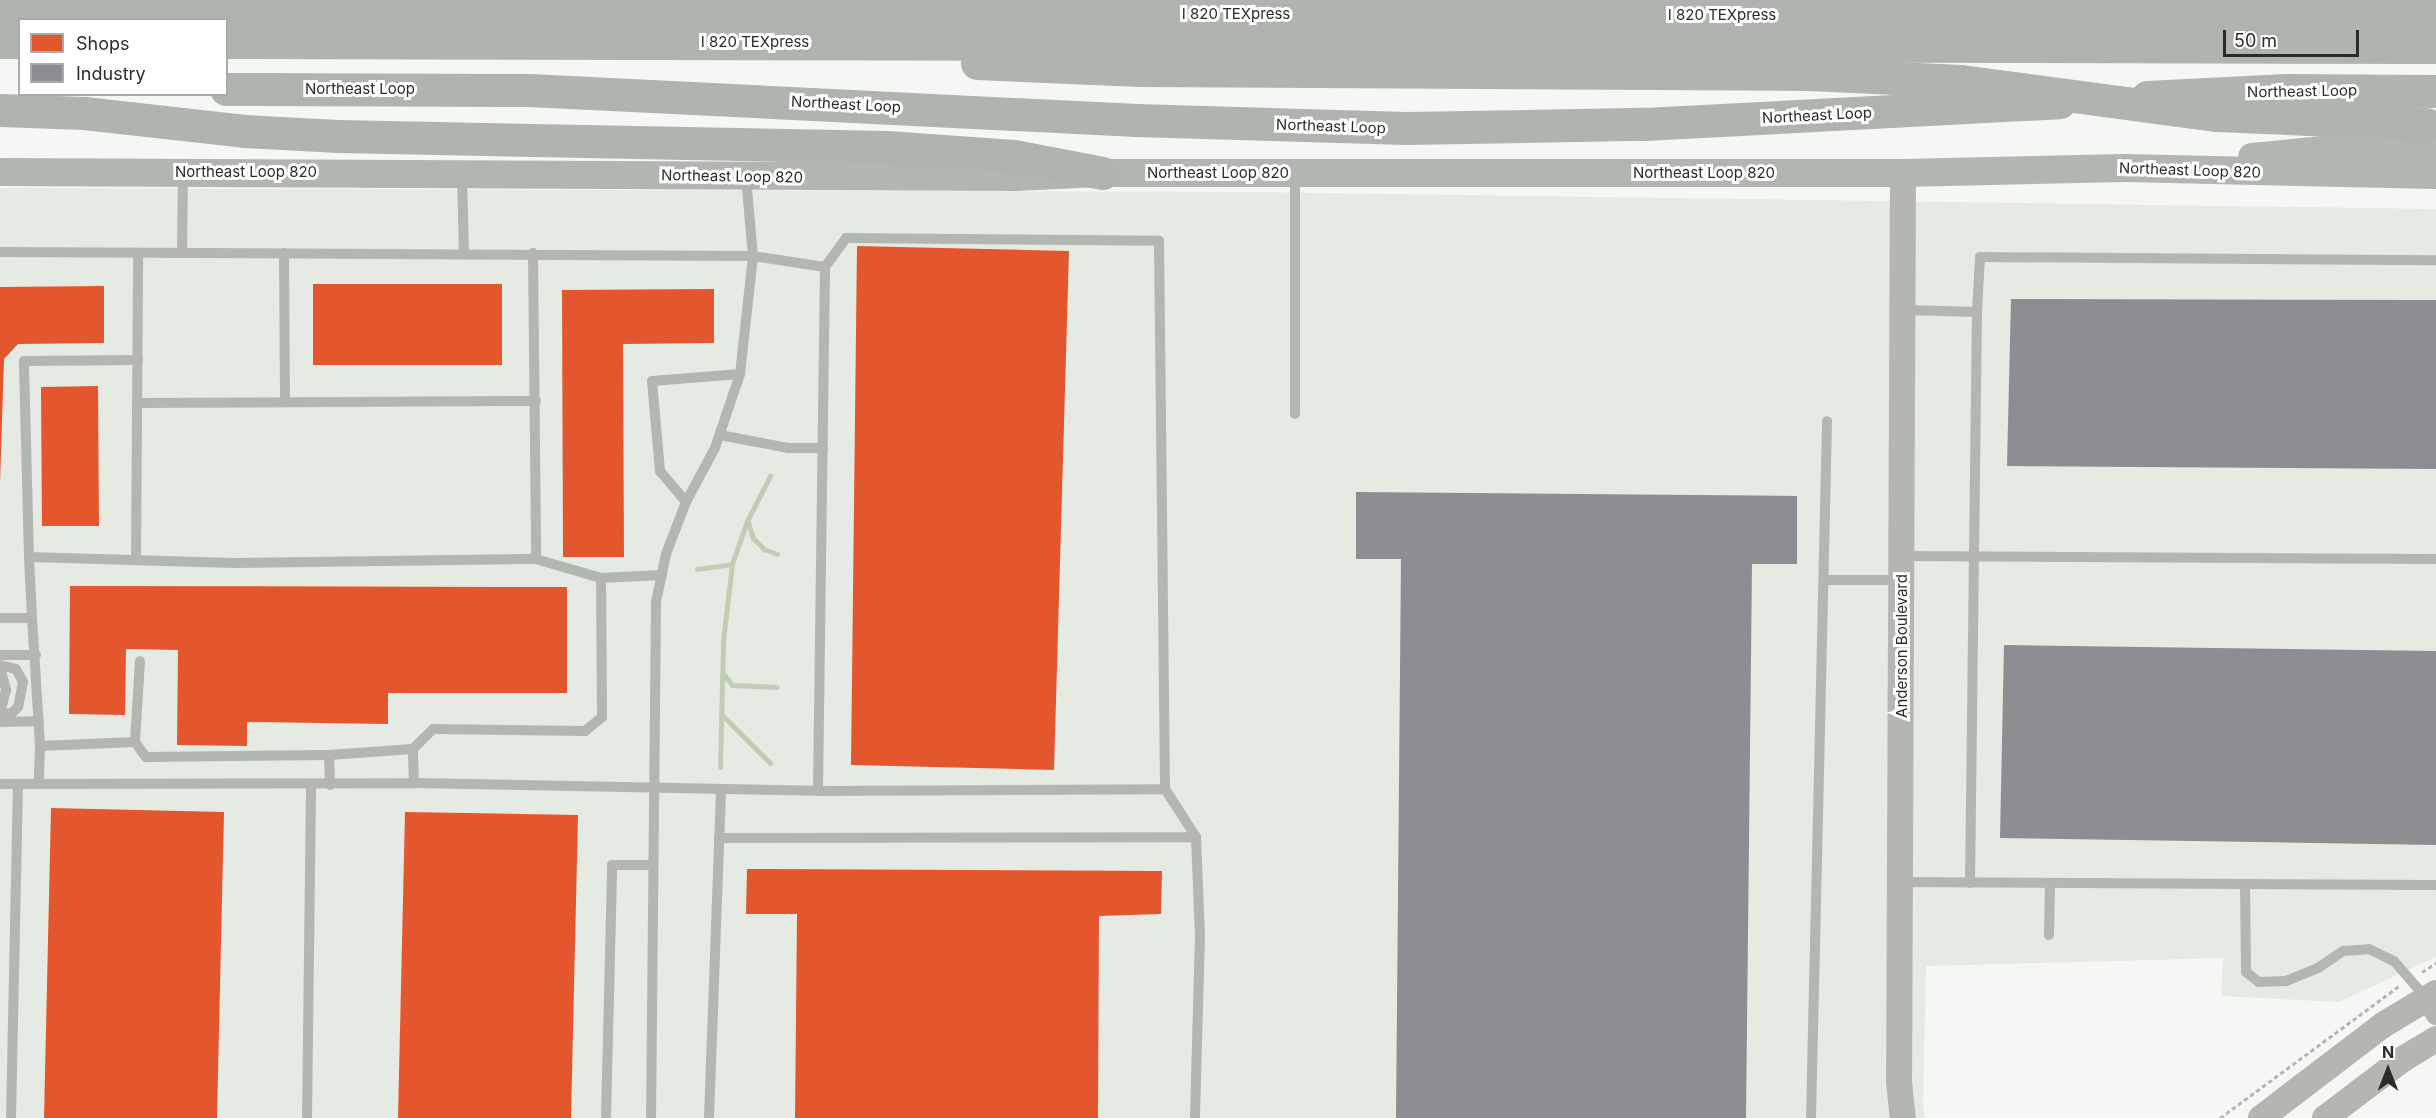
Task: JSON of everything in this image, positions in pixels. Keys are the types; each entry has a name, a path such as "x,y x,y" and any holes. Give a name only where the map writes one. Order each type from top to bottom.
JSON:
{"highway":[{"name":"I 820 TEXpress","path":"0,12 460,6 2436,16"},
{"path":"0,42 18,42"},
{"name":"I 820 TEXpress","path":"228,42 2436,47"},
{"path":"876,42 924,61 1140,70 1809,74 1961,81 2217,115 2433,133"},
{"name":"Northeast Loop","path":"228,89 528,90 1136,120 1406,128 1644,124 2287,90 2436,91"},
{"path":"0,90 18,90"},
{"path":"0,110 84,112 244,131 338,136 887,147 1014,156 1102,174"}],"main road":[{"path":"2125,168 2324,150 2433,133"},
{"name":"Northeast Loop 820","path":"0,172 183,171 746,177 1014,177 1102,174 1903,173 2125,168 2436,175"}],"street":[{"name":"Anderson Boulevard","path":"1903,173 1899,1082 1903,1118"},
{"path":"2261,1118 2339,1056 2430,994"},
{"path":"2325,1118 2403,1059 2436,1039"}],"lane":[{"path":"182,253 183,171"},
{"path":"462,174 464,253"},
{"path":"1295,174 1295,414"},
{"path":"651,1118 656,602 662,575 686,502 720,435 740,374 753,256 746,177"},
{"path":"818,791 825,267 846,238 1159,240 1165,789 1196,837 1200,936 1195,1118"},
{"path":"0,252 533,253 753,256 825,267"},
{"path":"136,560 138,253"},
{"path":"284,253 285,401"},
{"path":"533,253 536,559"},
{"path":"1970,883 1977,312 1980,257 2436,260"},
{"path":"1904,310 1977,312"},
{"path":"39,784 40,746 29,558 24,361 138,360"},
{"path":"686,502 660,471 652,381 740,374"},
{"path":"138,403 536,401"},
{"path":"1811,1118 1827,421"},
{"path":"720,435 788,448 823,448"},
{"path":"1825,580 1974,557 2436,559"},
{"path":"29,558 234,563 536,559 601,578 662,575"},
{"path":"140,661 135,742 146,757 329,755 413,750 433,729 585,731 602,717 601,578"},
{"path":"0,618 32,618"},
{"path":"0,655 36,656"},
{"path":"0,666 16,669 23,682 18,707 12,713 0,714 6,690 0,666"},
{"path":"0,722 39,721"},
{"path":"40,746 135,742"},
{"path":"413,750 414,783"},
{"path":"329,755 330,785"},
{"path":"0,784 311,786 414,783 818,791 1165,789"},
{"path":"11,1118 18,784"},
{"path":"307,1118 311,786"},
{"path":"709,1118 721,790"},
{"path":"719,838 1196,837"},
{"path":"606,1118 612,865 653,865"},
{"path":"1900,882 2436,885"},
{"path":"2049,884 2049,934"},
{"path":"2245,884 2246,972 2259,982 2286,981 2318,968 2343,951 2369,949 2394,961 2430,994"}],"path":[{"path":"2430,994 2436,963"},
{"path":"2220,1118 2394,989"}],"shaded area":[{"path":"0,188 1250,192 2436,209 2436,957 2339,1002 2221,996 2223,958 1926,966 1923,1105 1925,1118 0,1118"}],"building: Shops":[{"path":"857,246 1069,251 1054,770 851,765"},
{"path":"313,284 502,284 502,365 313,365"},
{"path":"104,286 104,343 18,344 4,359 0,484 0,287"},
{"path":"714,289 714,343 623,344 624,557 563,557 562,290"},
{"path":"98,386 99,526 42,526 41,387"},
{"path":"70,586 567,587 567,693 388,693 388,724 247,722 247,746 177,745 178,650 126,649 125,715 69,714"},
{"path":"51,808 224,812 217,1118 44,1118"},
{"path":"405,812 578,815 571,1118 398,1118"},
{"path":"747,869 1162,871 1161,914 1099,916 1098,1118 795,1118 797,914 746,914"}],"building: Industry":[{"path":"2011,299 2436,300 2436,469 2007,466"},
{"path":"1356,492 1797,496 1797,564 1752,564 1746,1118 1396,1118 1401,559 1356,559"},
{"path":"2004,645 2436,651 2436,845 2000,838"}],"waterway":[{"path":"720,767 723,641 732,564 747,521 770,476"},
{"path":"748,522 753,538 764,549 777,554"},
{"path":"697,569 732,564"},
{"path":"723,673 732,685 777,687"},
{"path":"722,715 770,763"}]}
